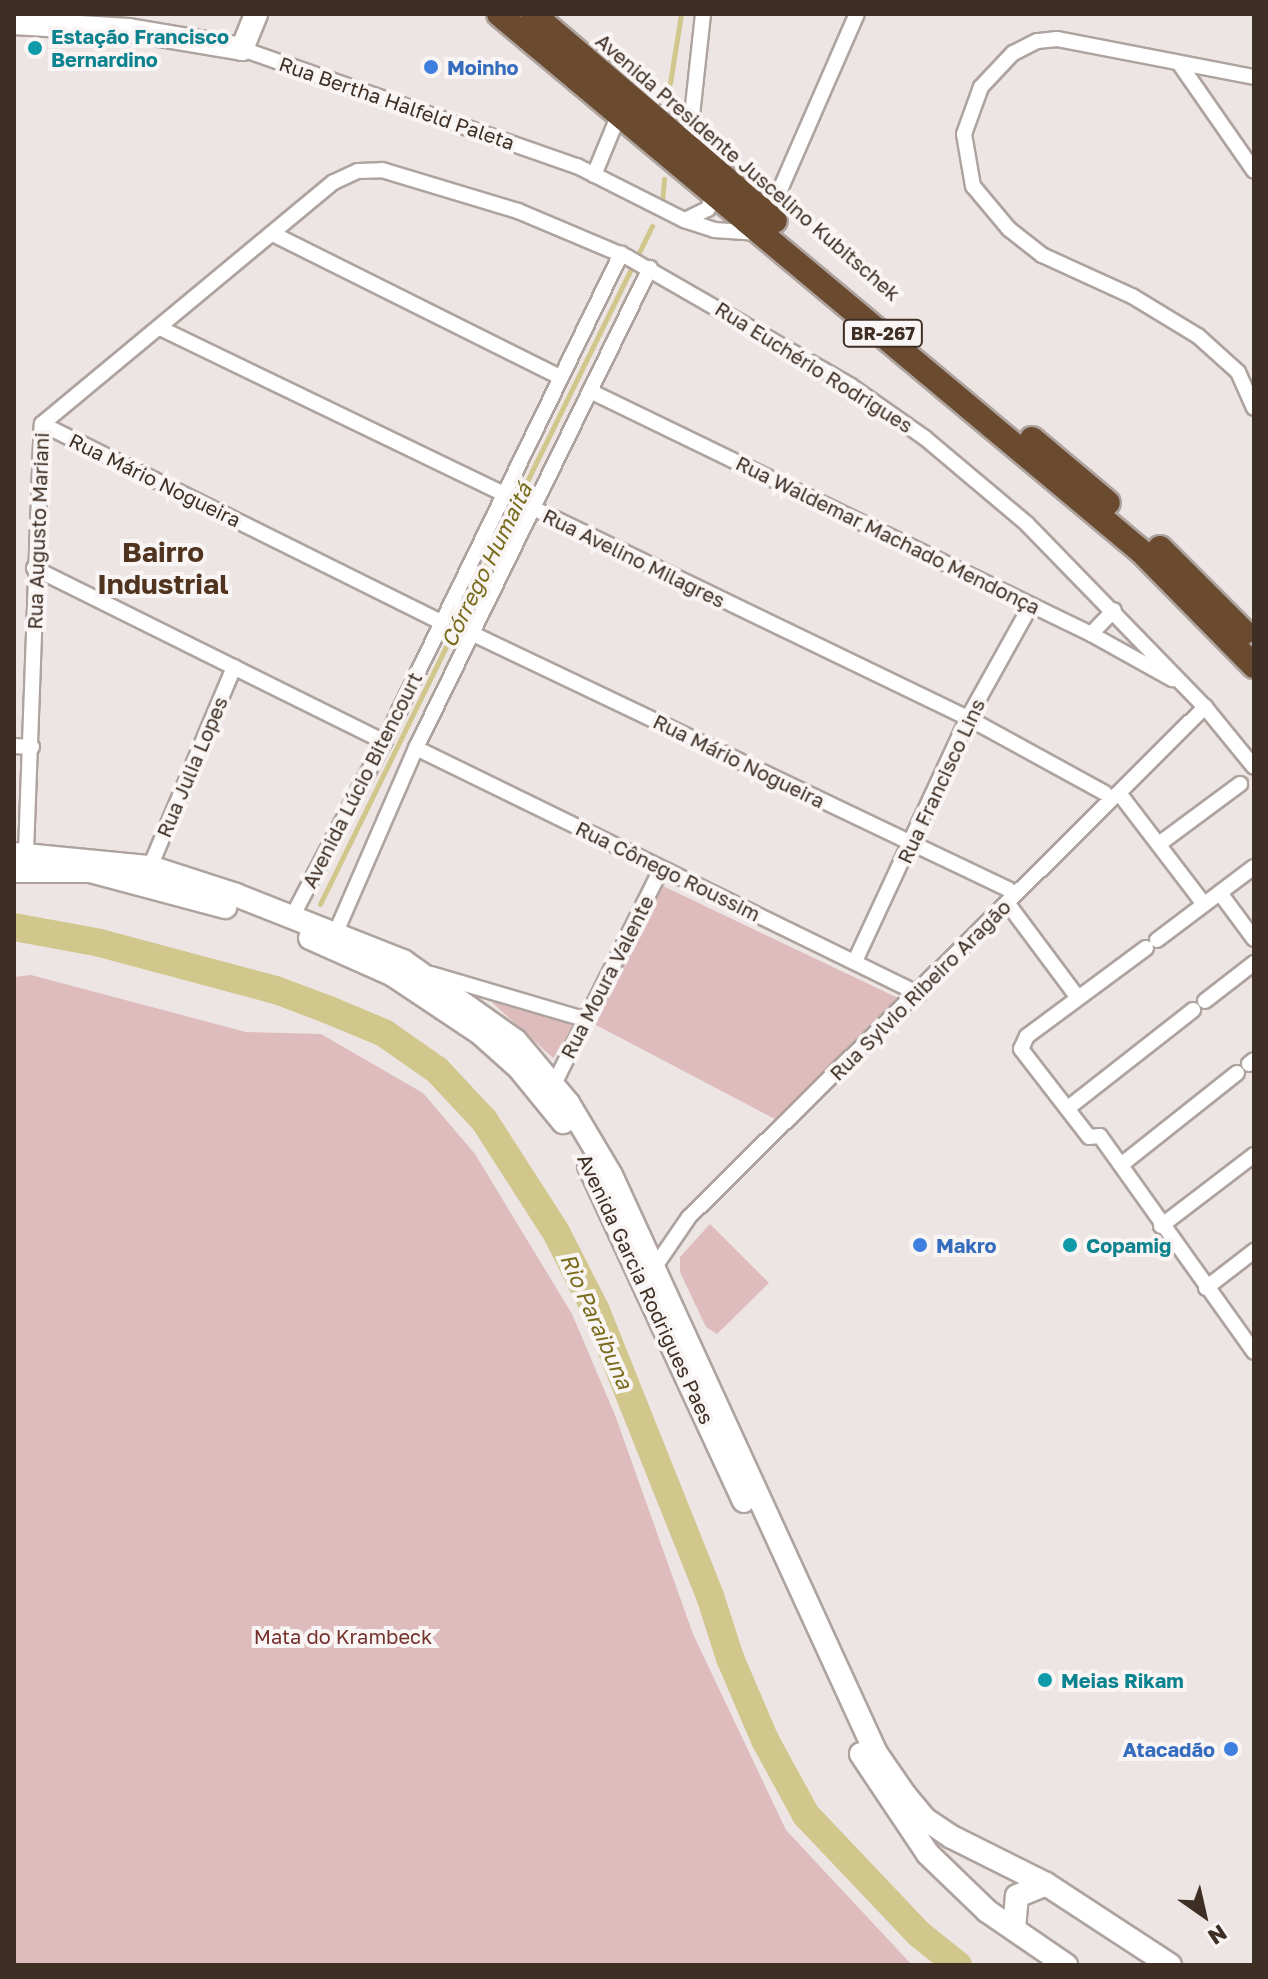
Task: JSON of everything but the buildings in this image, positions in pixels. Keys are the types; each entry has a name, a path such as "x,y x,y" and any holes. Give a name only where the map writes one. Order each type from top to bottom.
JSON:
{"highway":[{"name":"Avenida Presidente Juscelino Kubitschek","path":"499,14 621,111 717,181 1152,541 1254,643"},
{"name":"Avenida Presidente Juscelino Kubitschek","path":"533,14 689,143 717,181"},
{"name":"Avenida Presidente Juscelino Kubitschek","path":"768,224 1142,552 1254,666"}],"main road":[{"path":"242,49 256,14"},
{"name":"Rua Bertha Halfeld Paleta","path":"14,23 45,19 242,49"},
{"name":"Avenida Garcia Rodrigues Paes","path":"17,860 150,867 336,932 413,968 516,1041 554,1084 590,1137 648,1274 880,1789 928,1854 987,1911 1066,1965"},
{"name":"Avenida Garcia Rodrigues Paes","path":"17,860 126,878 255,916 393,975 506,1057 574,1137 648,1274 876,1753 925,1819 990,1859 1046,1884 1170,1965"},
{"path":"255,916 321,935 336,932"},
{"path":"506,1057 516,1058 545,1085 554,1084"},
{"path":"1014,1929 1017,1896 1046,1884"}],"street":[{"path":"689,143 703,14"},
{"path":"768,224 857,14"},
{"path":"1254,77 1057,39 1026,44 997,68 968,112 964,134 968,165 982,201 1009,229 1042,255 1142,302 1198,336 1238,372 1254,408"},
{"name":"Rua Bertha Halfeld Paleta","path":"242,49 594,175 684,220 714,230 768,224"},
{"path":"1179,63 1254,171"},
{"path":"594,175 621,111"},
{"name":"Rua Euchério Rodrigues","path":"358,171 382,170 518,211 624,255 755,326 925,438 1027,524 1114,610 1205,707 1254,767"},
{"name":"Rua Augusto Mariani","path":"17,860 32,747 34,568 42,424 275,235 334,182 358,171"},
{"path":"684,220 708,209 717,181"},
{"path":"275,235 560,377"},
{"name":"Avenida Lúcio Bitencourt","path":"292,917 384,742 440,622 505,497 560,377 624,255"},
{"name":"Avenida Lúcio Bitencourt","path":"336,932 416,748 529,508 590,391 648,267"},
{"name":"Rua Avelino Milagres","path":"160,328 968,718 1112,793"},
{"name":"Rua Waldemar Machado Mendonça","path":"590,391 1091,634 1182,685"},
{"name":"Rua Mário Nogueira","path":"42,424 440,622"},
{"path":"34,568 384,742"},
{"name":"Rua Francisco Lins","path":"856,959 968,718 1031,605"},
{"path":"1091,634 1114,610"},
{"name":"Rua Mário Nogueira","path":"471,633 912,844 1008,896"},
{"name":"Rua Julia Lopes","path":"150,867 234,667"},
{"name":"Rua Sylvio Ribeiro Aragão","path":"648,1274 689,1217 919,994 1008,896 1112,793 1205,707"},
{"path":"14,746 32,747"},
{"name":"Rua Cônego Roussim","path":"416,748 660,871 856,959 919,994"},
{"path":"1159,844 1240,784"},
{"path":"1112,793 1159,844 1204,904"},
{"path":"1254,867 1078,998 1022,1042 1021,1049 1089,1137 1100,1136 1161,1226 1254,1352"},
{"name":"Rua Moura Valente","path":"554,1084 660,871"},
{"path":"1220,893 1254,939"},
{"path":"1008,896 1078,998"},
{"path":"1068,1108 1254,963"},
{"name":"Avenida Garcia Rodrigues Paes","path":"413,968 584,1019"},
{"path":"1121,1165 1247,1066"},
{"path":"1161,1226 1254,1155"},
{"path":"1206,1288 1254,1251"}],"green space":[{"path":"663,886 898,998 777,1120 594,1024"},
{"name":"Mata do Krambeck","path":"31,975 246,1032 321,1034 423,1093 475,1154 572,1314 615,1415 693,1634 786,1830 912,1965 14,1965 14,977"},
{"path":"486,997 579,1021 553,1058"},
{"path":"710,1224 769,1283 717,1334 706,1327 680,1272 680,1257"}],"waterway":[{"name":"Córrego Humaitá","path":"670,83 681,14"},
{"name":"Córrego Humaitá","path":"662,202 664,179"},
{"name":"Córrego Humaitá","path":"320,904 652,226"},
{"name":"Rio Paraibuna","path":"14,927 100,943 276,990 329,1010 384,1033 437,1070 484,1120 556,1232 596,1311 710,1596 730,1658 765,1740 806,1815 919,1934 958,1965"}],"place":[{"name":"Estação Francisco Bernardino","path":"35,48"},
{"name":"Moinho","path":"431,67"},
{"name":"Makro","path":"920,1245"},
{"name":"Copamig","path":"1070,1245"},
{"name":"Meias Rikam","path":"1045,1680"},
{"name":"Atacadão","path":"1231,1749"}],"district":[{"name":"Bairro Industrial","path":"163,568"}]}
